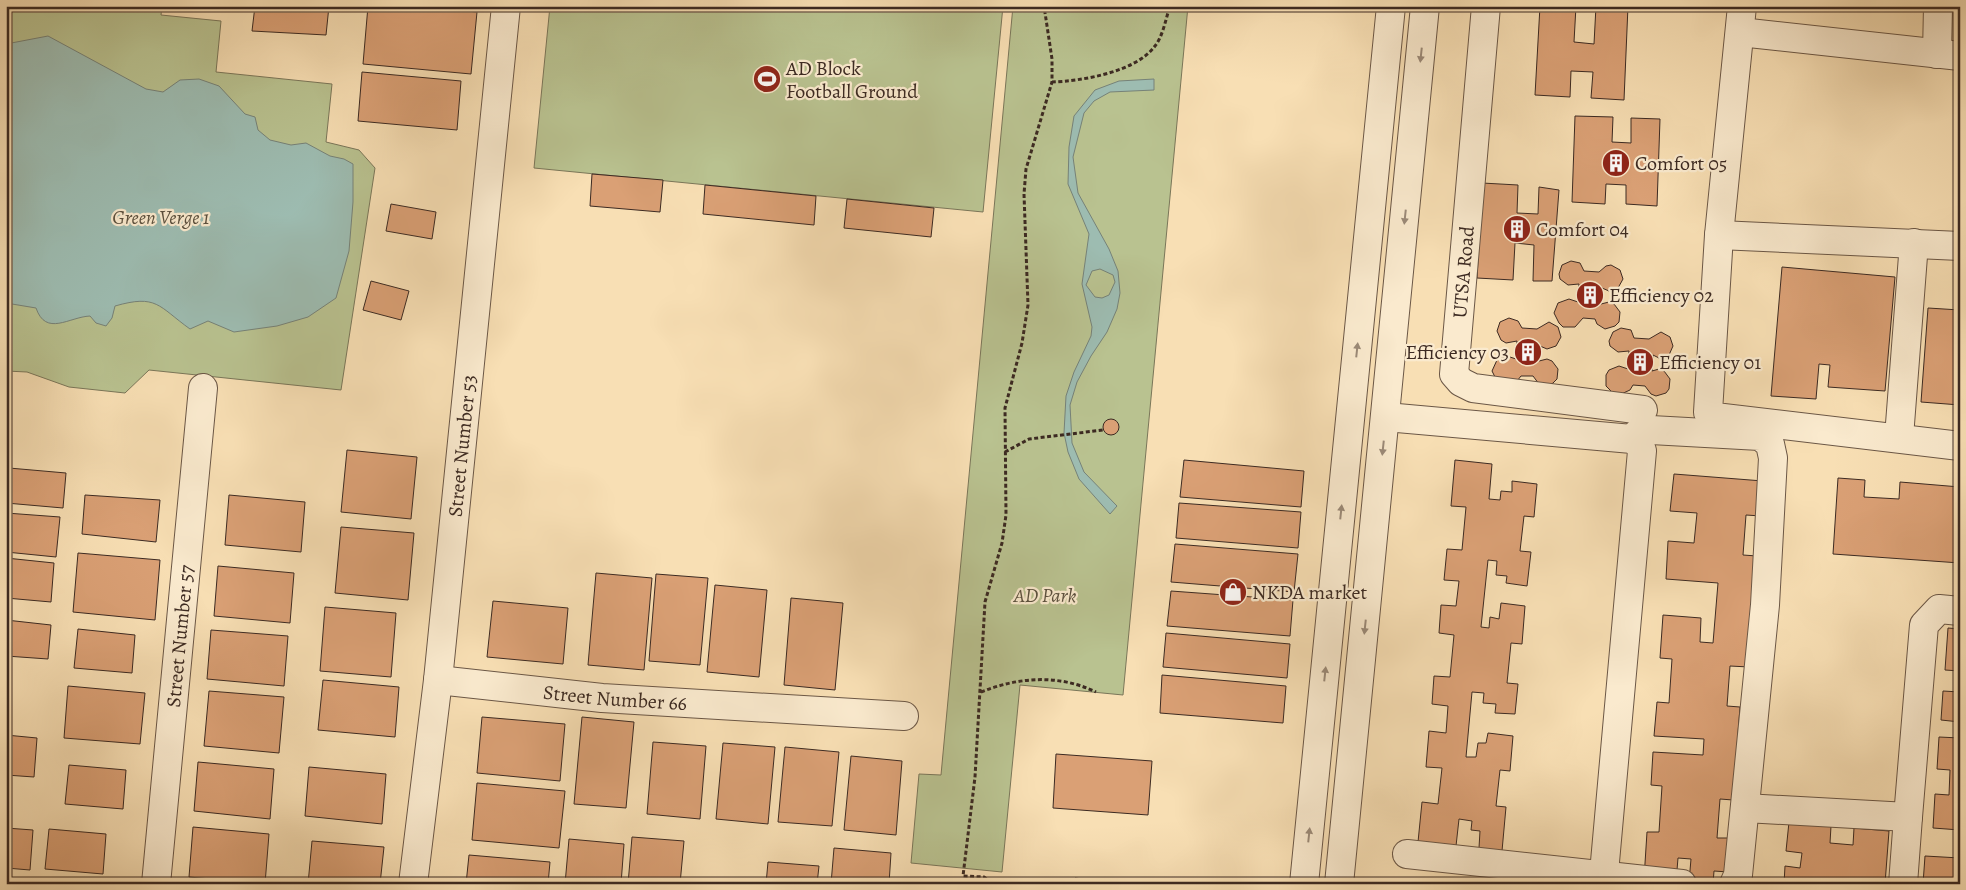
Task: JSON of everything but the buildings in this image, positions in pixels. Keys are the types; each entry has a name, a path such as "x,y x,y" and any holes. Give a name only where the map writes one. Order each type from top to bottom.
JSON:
{"street":[{"name":"Street Number 53","path":"413,884 438,680 506,6"},
{"path":"1304,884 1391,6"},
{"path":"1340,884 1426,6"},
{"name":"UTSA Road","path":"1486,6 1454,374 1461,382 1473,388 1643,410"},
{"path":"1938,6 1948,55 1741,19 1719,235 1708,412 1711,416 1899,437 1960,446"},
{"path":"1719,235 1960,246"},
{"path":"1899,437 1914,243"},
{"name":"Street Number 57","path":"156,884 203,388"},
{"path":"1386,417 1632,439 1640,445 1642,451 1604,880"},
{"path":"1632,439 1640,431 1651,430 1760,436 1770,444 1773,458 1765,605 1738,876 1734,884"},
{"path":"1903,884 1924,625 1940,610 1960,611"},
{"name":"Street Number 66","path":"438,680 602,698 904,716"},
{"path":"1745,808 1908,817"},
{"path":"1407,854 1604,880 1682,884"}],"path":[{"path":"990,884 989,880 984,877 963,876 975,778 981,692 981,648 986,602 1002,543 1006,515 1005,408 1022,342 1028,305 1024,194 1026,169 1052,82 1052,59 1044,6"},
{"path":"1052,82 1073,81 1097,76 1124,68 1147,55 1157,45 1170,6"},
{"path":"1005,452 1029,439 1062,437 1103,430"},
{"path":"981,692 1005,683 1030,679 1077,683 1096,692"}],"green space":[{"name":"Green Verge 1","path":"6,6 162,6 161,15 221,21 216,72 332,84 326,142 359,150 375,168 341,390 149,370 125,393 69,387 27,372 6,371"},
{"name":"AD Block Football Ground","path":"550,6 1003,6 983,212 534,168"},
{"name":"AD Park","path":"1013,6 1188,6 1123,695 1020,685 1002,872 911,863 919,774 941,775"}],"water":[{"name":"Green Verge 1","path":"48,36 146,89 163,92 180,80 199,79 219,86 245,114 255,117 258,130 270,140 291,145 306,143 330,156 344,159 353,164 353,202 349,251 336,298 308,317 277,326 234,332 208,321 190,329 163,308 149,302 140,301 115,306 112,318 106,326 96,323 90,316 52,324 40,317 36,308 6,303 6,44"},
{"path":"1154,79 1154,90 1110,92 1094,101 1084,113 1073,157 1078,193 1109,249 1118,271 1120,293 1117,309 1107,332 1077,382 1070,405 1072,443 1084,472 1117,506 1110,514 1079,479 1068,452 1064,433 1066,396 1074,372 1091,336 1092,327 1082,284 1089,234 1068,184 1069,147 1074,116 1095,90 1119,81","holes":["1100,269 1113,275 1115,282 1109,295 1102,298 1095,297 1086,285 1092,271"]}],"place":[{"name":"AD Block Football Ground","path":"767,79"},
{"name":"Comfort 05","path":"1616,163"},
{"name":"Comfort 04","path":"1517,229"},
{"name":"Efficiency 02","path":"1590,295"},
{"name":"Efficiency 03","path":"1528,352"},
{"name":"Efficiency 01","path":"1640,362"},
{"name":"NKDA market","path":"1233,592"}]}
